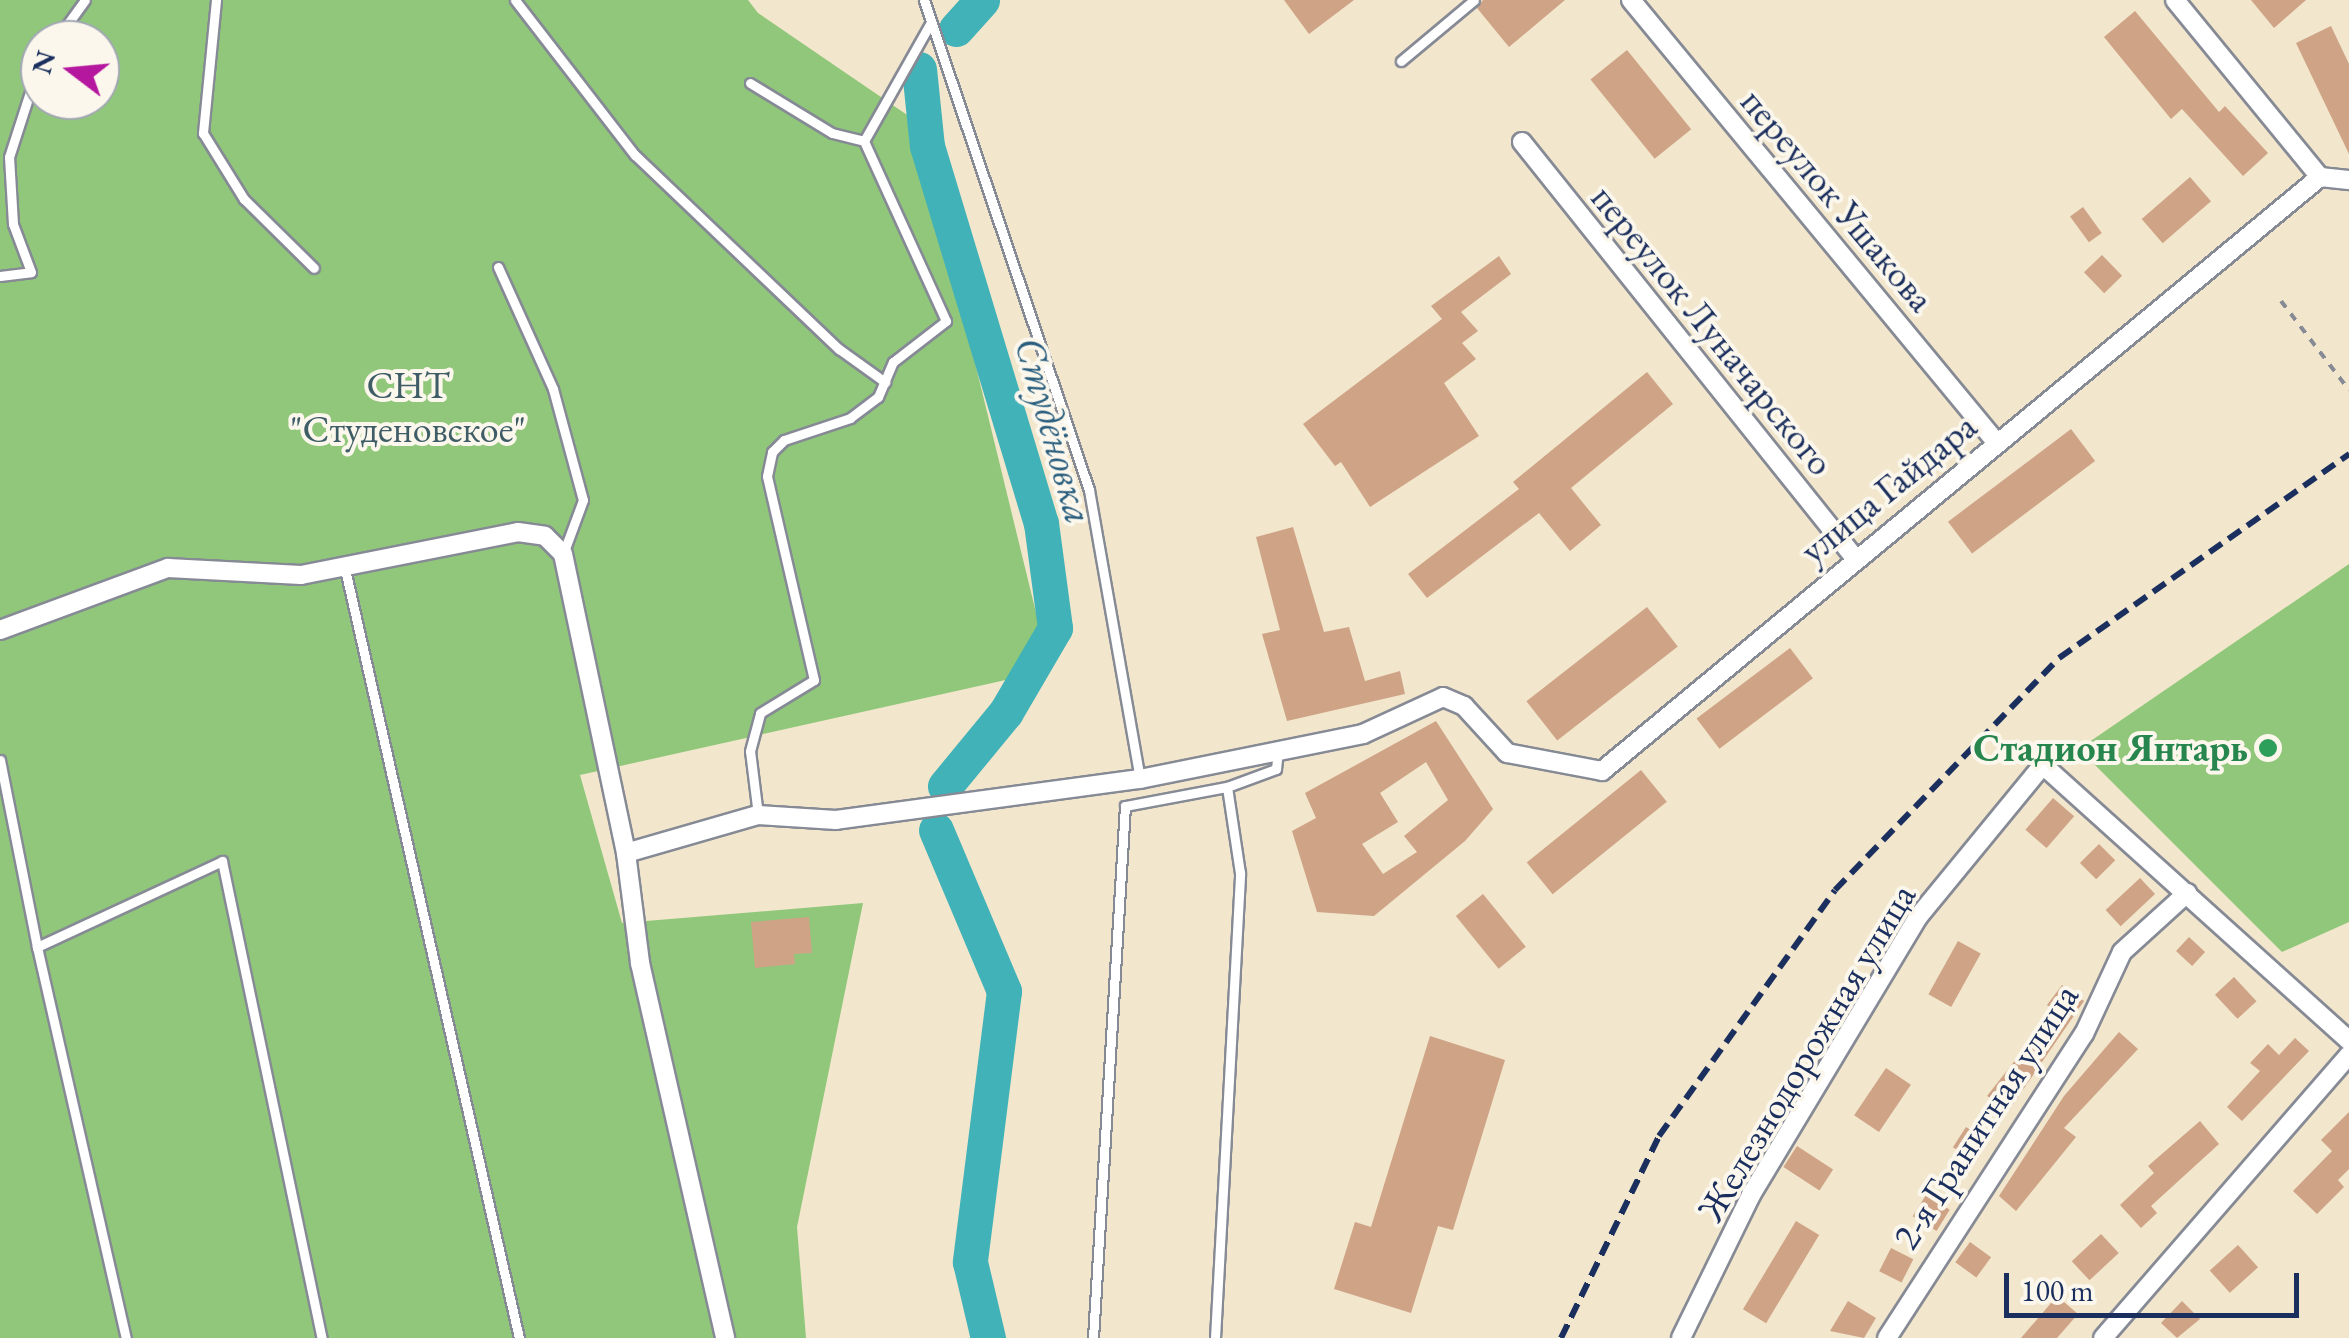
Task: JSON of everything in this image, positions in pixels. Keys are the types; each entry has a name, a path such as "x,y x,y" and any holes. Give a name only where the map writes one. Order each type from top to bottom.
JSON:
{"street":[{"name":"переулок Ушакова","path":"1631,0 1996,442"},
{"path":"2176,0 2320,177 2349,180"},
{"name":"переулок Луначарского","path":"1522,142 1854,557"},
{"name":"улица Гайдара","path":"1278,751 1362,734 1443,697 1464,706 1507,753 1602,771 1854,557 2320,177"},
{"path":"0,630 168,568 301,575 518,532 545,536 563,554 626,854 640,963 725,1338"},
{"path":"626,854 758,816 836,820 1140,780 1278,751"},
{"name":"Железнодорожная улица","path":"1681,1338 1751,1195 1918,917 2043,765 2187,893"},
{"path":"2187,893 2349,1041"},
{"name":"2-я Гранитная улица","path":"1887,1338 2084,1034 2122,952 2187,893"},
{"path":"2103,1338 2349,1055"}],"lane":[{"path":"216,0 203,132 244,199 314,268"},
{"path":"515,0 635,155 839,349 885,382"},
{"path":"924,0 1089,490 1140,780"},
{"path":"1400,62 1474,0"},
{"path":"864,141 931,22"},
{"path":"750,83 832,133 864,141"},
{"path":"0,276 31,272 13,224 9,158 21,120"},
{"path":"758,816 750,751 760,713 814,680 766,476 772,452 784,440 850,418 878,397 893,362 946,322 864,141"},
{"path":"498,267 553,388 582,500 563,554"},
{"path":"345,568 520,1338"},
{"path":"1094,1338 1125,806 1227,787 1276,769 1278,751"},
{"path":"0,760 126,1338"},
{"path":"1215,1338 1240,874 1227,787"},
{"path":"38,947 222,861 322,1338"}],"path":[{"path":"2281,301 2349,390"}],"green space":[{"name":"СНТ \"Студеновское\"","path":"0,0 748,0 758,13 916,121 1050,670 580,775 622,923 863,903 797,1227 806,1338 0,1338"},
{"name":"Стадион Янтарь","path":"2349,564 2349,922 2282,952 2079,749"}],"building":[{"path":"1284,0 1354,0 1309,34"},
{"path":"1483,0 1565,0 1509,47 1477,8"},
{"path":"2251,0 2306,0 2274,28"},
{"path":"2135,11 2219,112 2225,106 2268,153 2243,176 2182,109 2171,119 2104,37"},
{"path":"2331,26 2349,64 2349,154 2296,43"},
{"path":"1627,50 1691,129 1655,159 1590,80"},
{"path":"2190,177 2211,201 2163,243 2142,219"},
{"path":"2083,207 2102,233 2089,242 2070,216"},
{"path":"2102,255 2122,276 2104,293 2084,272"},
{"path":"1499,256 1511,274 1461,312 1478,331 1462,343 1476,359 1444,383 1479,436 1370,507 1341,462 1335,466 1303,424 1442,319 1431,306"},
{"path":"1647,372 1673,404 1571,488 1601,525 1570,551 1539,513 1427,598 1408,574 1519,489 1513,482"},
{"path":"2071,429 2095,461 1972,554 1948,522"},
{"path":"1293,527 1324,632 1349,627 1365,681 1400,671 1405,694 1287,721 1262,634 1280,630 1256,537"},
{"path":"1647,607 1678,646 1557,741 1526,701"},
{"path":"1790,648 1813,678 1719,749 1697,718"},
{"path":"1436,721 1493,809 1465,841 1374,916 1317,912 1292,831 1316,818 1305,793","holes":["1426,762 1448,800 1404,836 1417,852 1383,874 1362,844 1398,822 1380,793"]},
{"path":"1641,770 1667,802 1553,894 1527,863"},
{"path":"2053,798 2074,816 2047,848 2025,830"},
{"path":"2099,844 2115,860 2096,879 2080,863"},
{"path":"2140,878 2155,894 2121,926 2106,910"},
{"path":"1483,894 1526,947 1499,969 1456,916"},
{"path":"809,917 812,953 794,954 795,964 755,968 751,922"},
{"path":"2189,937 2205,952 2192,966 2176,951"},
{"path":"1958,941 1981,954 1951,1007 1928,994"},
{"path":"2234,977 2257,1001 2237,1019 2215,995"},
{"path":"2062,985 2084,1001 2009,1110 1987,1096 2054,1011 2047,1005"},
{"path":"2119,1032 2138,1049 2064,1128 2076,1137 2016,1211 1999,1196 2064,1096"},
{"path":"1430,1036 1505,1060 1453,1230 1438,1226 1411,1313 1334,1289 1355,1222 1371,1227"},
{"path":"2295,1038 2309,1051 2242,1121 2227,1107 2260,1071 2250,1063 2268,1044 2279,1055"},
{"path":"1886,1068 1911,1085 1879,1132 1854,1115"},
{"path":"2349,1112 2349,1169 2338,1180 2344,1187 2317,1214 2293,1191 2332,1151 2321,1140"},
{"path":"2200,1121 2219,1144 2151,1206 2157,1213 2141,1228 2120,1205 2154,1173 2148,1166"},
{"path":"1966,1127 1989,1142 1976,1162 1953,1147"},
{"path":"1797,1146 1833,1169 1819,1190 1783,1167"},
{"path":"1926,1195 1950,1210 1936,1231 1913,1216"},
{"path":"1796,1221 1819,1235 1766,1323 1743,1309"},
{"path":"2101,1234 2119,1253 2089,1280 2072,1261"},
{"path":"1970,1242 1991,1257 1976,1278 1955,1262"},
{"path":"2238,1245 2258,1267 2230,1293 2210,1270"},
{"path":"1891,1248 1913,1259 1901,1283 1879,1271"},
{"path":"2057,1296 2078,1314 2057,1338 2021,1338"},
{"path":"1848,1301 1876,1318 1864,1338 1830,1331"},
{"path":"2182,1301 2200,1319 2177,1338 2161,1323"}],"waterway":[{"name":"Студёновка","path":"956,29 982,0"},
{"name":"Студёновка","path":"919,69 927,146 1041,523 1055,628 1006,712 945,786"},
{"name":"Студёновка","path":"936,830 1004,991 970,1262 988,1338"}],"railway":[{"path":"1561,1338 1659,1136 1835,890 2059,658 2349,454"}],"place":[{"name":"Стадион Янтарь","path":"2268,748"}]}
